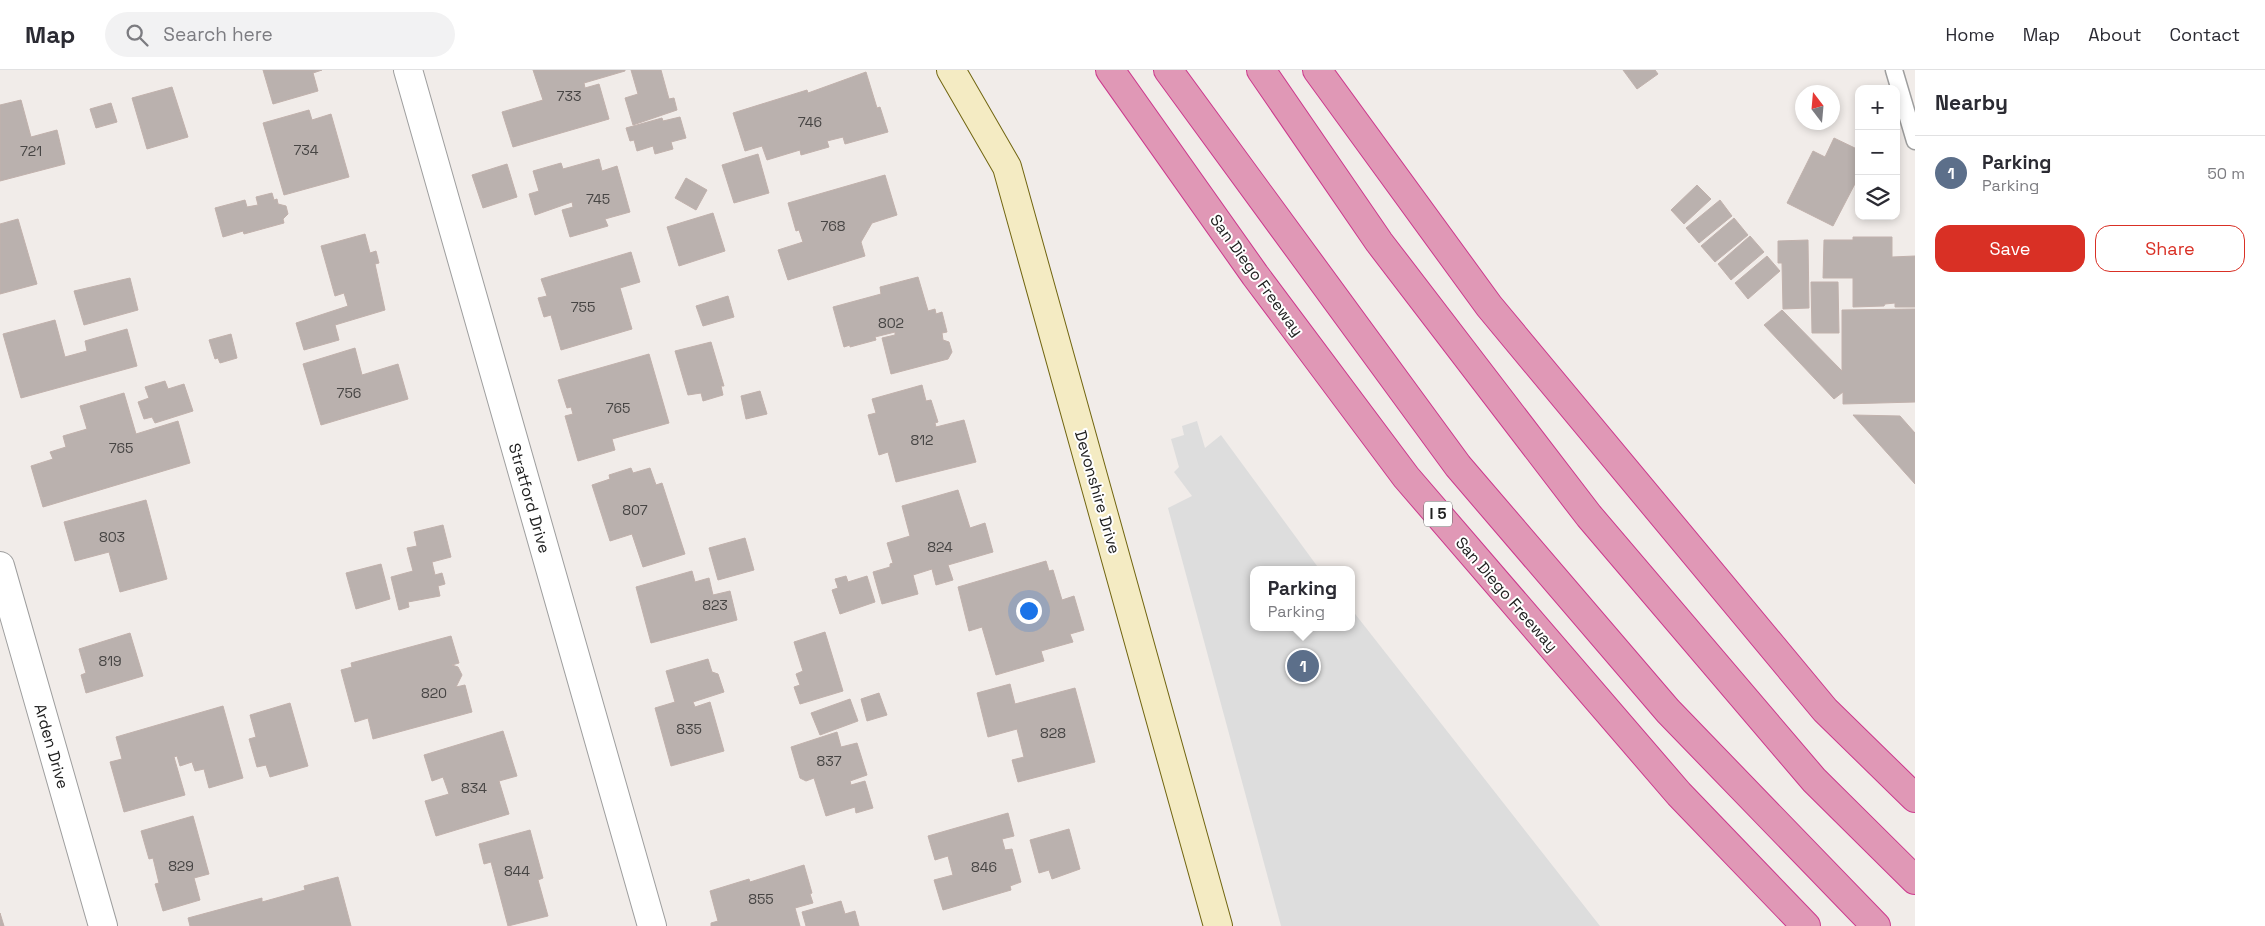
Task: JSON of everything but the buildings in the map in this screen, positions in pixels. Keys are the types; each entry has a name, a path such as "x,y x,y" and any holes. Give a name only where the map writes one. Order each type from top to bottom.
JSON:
{"highway":[{"name":"San Diego Freeway","path":"1110,70 1255,274 1406,477 1679,794 1806,926"},
{"path":"1168,70 1458,466 1668,711 1876,926"},
{"path":"1261,70 1379,242 1589,516 1814,780 1915,880"},
{"path":"1317,70 1496,314 1825,710 1915,798"}],"street":[{"name":"Stratford Drive","path":"408,70 652,926"},
{"name":"Devonshire Drive","path":"951,70 1007,167 1218,926"},
{"name":"Arden Drive","path":"0,566 103,926"}],"lane":[{"path":"1894,70 1915,141"}],"shaded area":[{"path":"1197,421 1205,448 1221,435 1317,566 1250,566 1250,631 1355,631 1355,614 1600,926 1281,926 1168,508 1192,496 1174,472 1179,467 1171,439 1184,435 1182,426"}],"place":[{"name":"Parking","path":"1303,666"}]}
